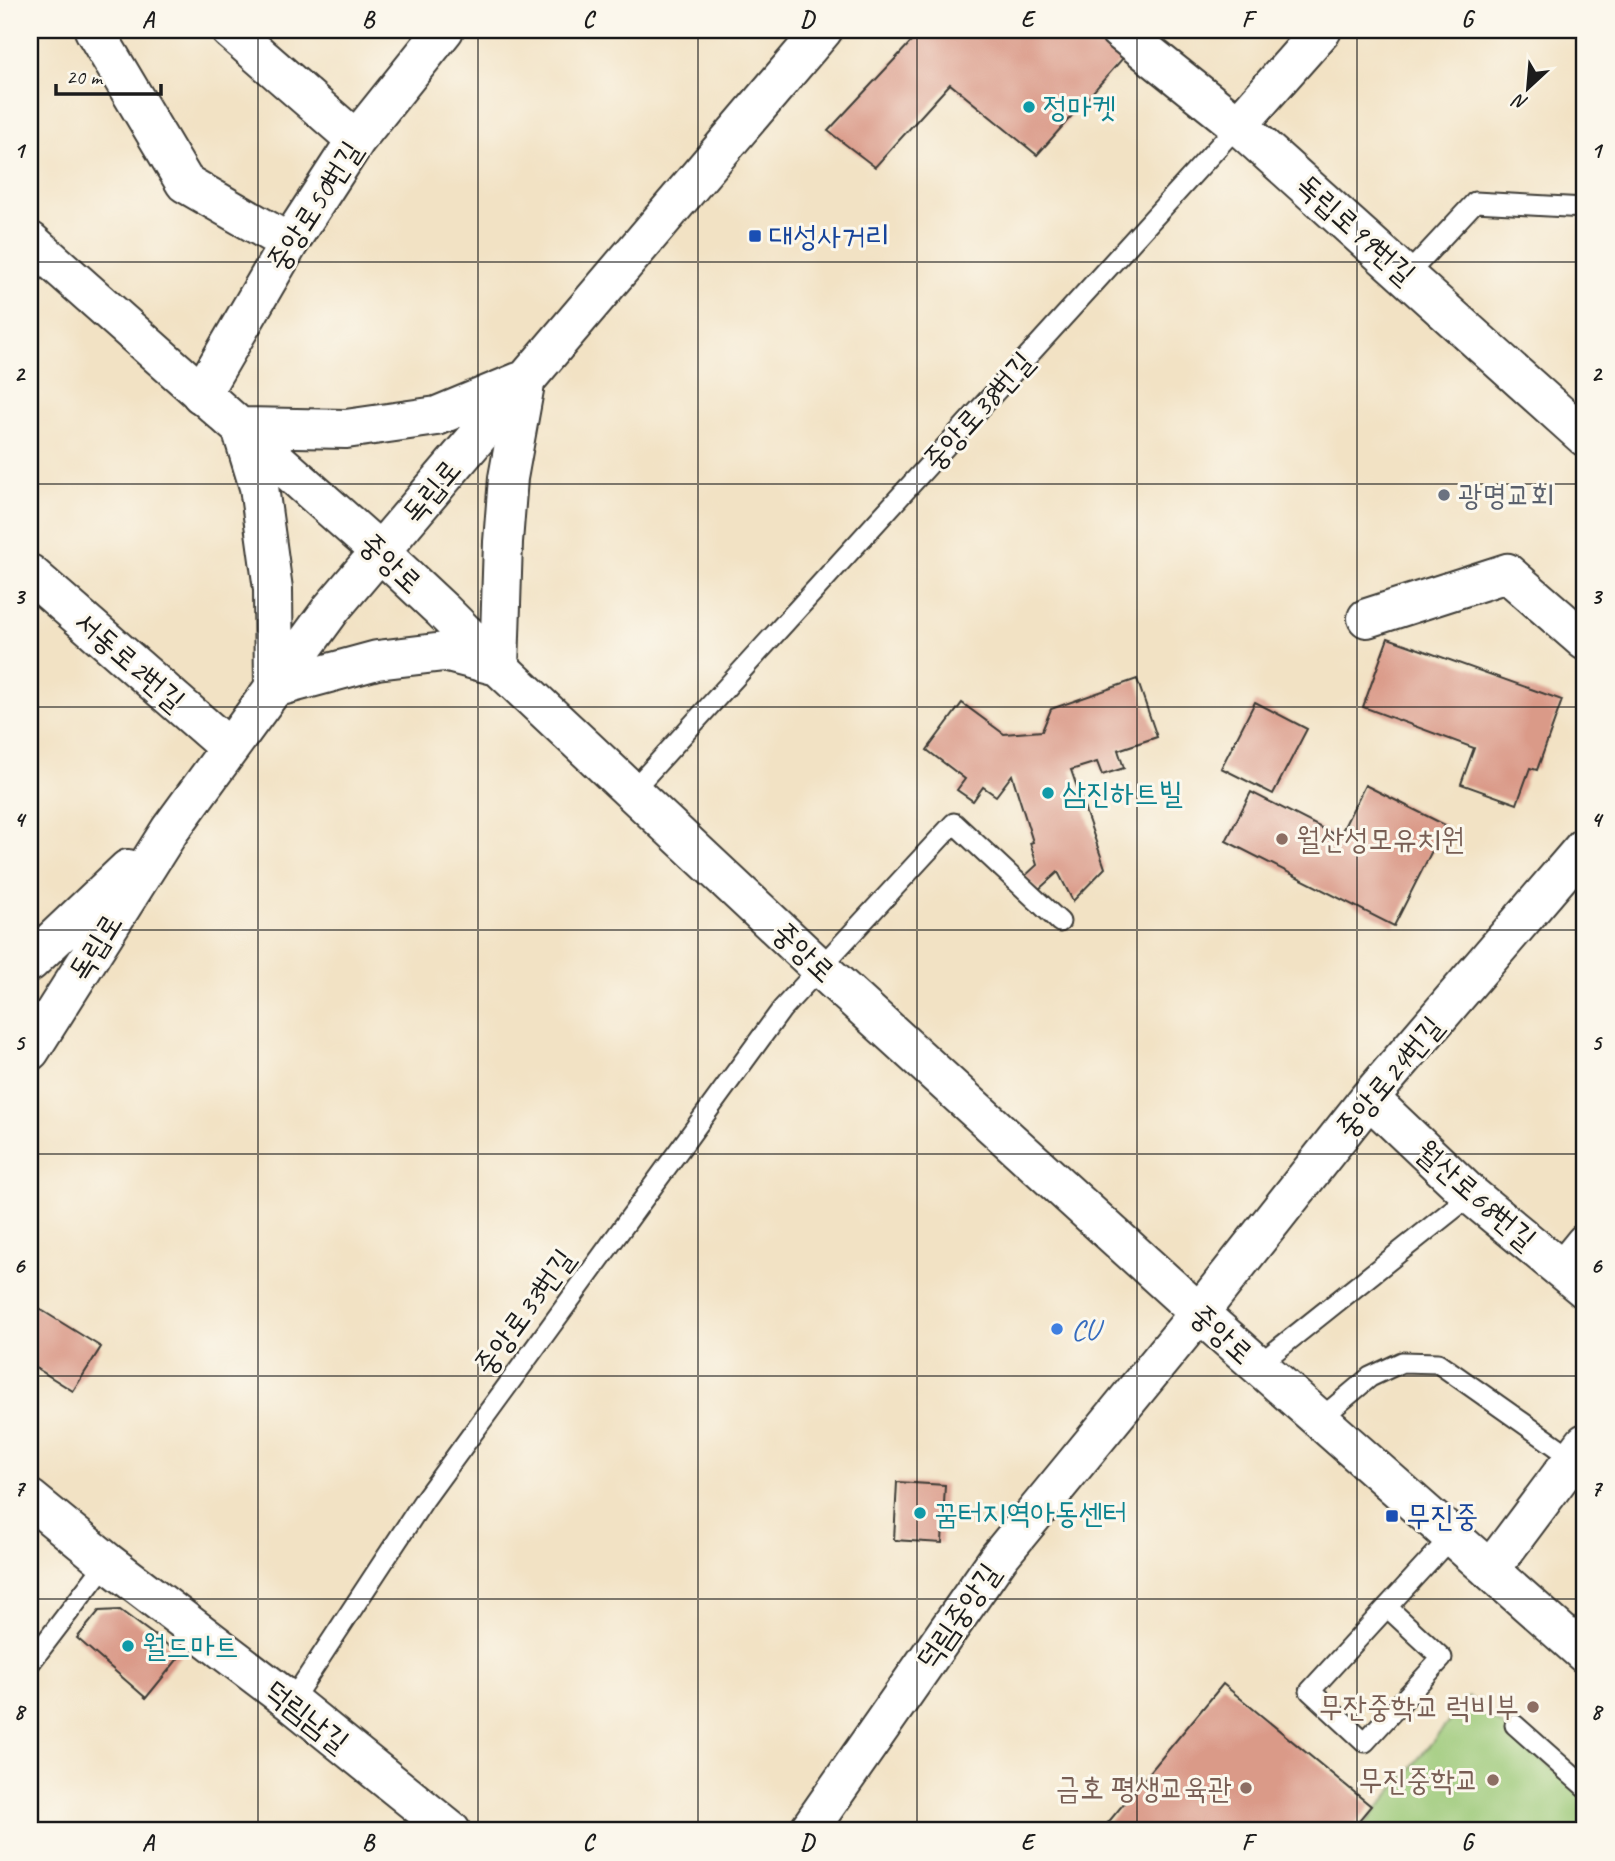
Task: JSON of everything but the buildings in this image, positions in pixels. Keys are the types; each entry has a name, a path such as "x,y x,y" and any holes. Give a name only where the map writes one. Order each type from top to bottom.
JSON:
{"street":[{"path":"94,30 185,183 289,243"},
{"path":"230,30 355,140"},
{"name":"중앙로50번길","path":"201,394 289,243 355,140 444,30"},
{"name":"독립로","path":"30,1051 170,830 332,608 823,30"},
{"name":"독립로99번길","path":"1119,30 1238,125 1585,437"},
{"name":"중앙로38번길","path":"1238,125 1322,30"},
{"name":"중앙로","path":"30,241 380,552 819,967 1199,1313 1585,1654"},
{"path":"526,379 508,478 499,667 444,652 377,660 274,688 273,589 259,486 241,427 346,429 437,416 526,379"},
{"path":"1367,618 1507,573 1585,641"},
{"name":"서동로2번길","path":"30,574 229,748"},
{"path":"30,962 170,830"},
{"name":"중앙로24번길","path":"1199,1313 1369,1098 1585,846"},
{"name":"월산로68번길","path":"1369,1098 1471,1195 1578,1268"},
{"name":"덕림중앙길","path":"808,1831 999,1557 1199,1313"},
{"path":"1490,1570 1582,1456"},
{"name":"덕림남길","path":"30,1499 107,1562 291,1702 451,1831"}],"lane":[{"name":"중앙로38번길","path":"632,790 1238,125"},
{"path":"1407,275 1475,202 1585,208"},
{"name":"중앙로33번길","path":"291,1702 424,1500 782,1009 954,823 1060,922"},
{"path":"1258,1365 1471,1195"},
{"path":"1320,1419 1370,1377 1391,1367 1402,1362 1438,1363 1582,1456"},
{"path":"1387,1607 1442,1658 1365,1742 1310,1691 1452,1536"},
{"path":"30,1663 107,1562"},
{"path":"1515,1725 1585,1787"}],"green space":[{"name":"무진중학교","path":"1469,1697 1585,1797 1585,1831 1359,1831"}],"place":[{"name":"정마켓","path":"1029,107"},
{"name":"대성사거리","path":"755,236"},
{"name":"광명교회","path":"1444,495"},
{"name":"삼진하트빌","path":"1048,793"},
{"name":"월산성모유치원","path":"1282,839"},
{"name":"CU","path":"1057,1329"},
{"name":"꿈터지역아동센터","path":"920,1513"},
{"name":"무진중","path":"1392,1516"},
{"name":"월드마트","path":"128,1646"},
{"name":"무잔중학교 럭비부","path":"1533,1707"},
{"name":"무진중학교","path":"1493,1780"},
{"name":"금호 평생교육관","path":"1246,1788"}]}
